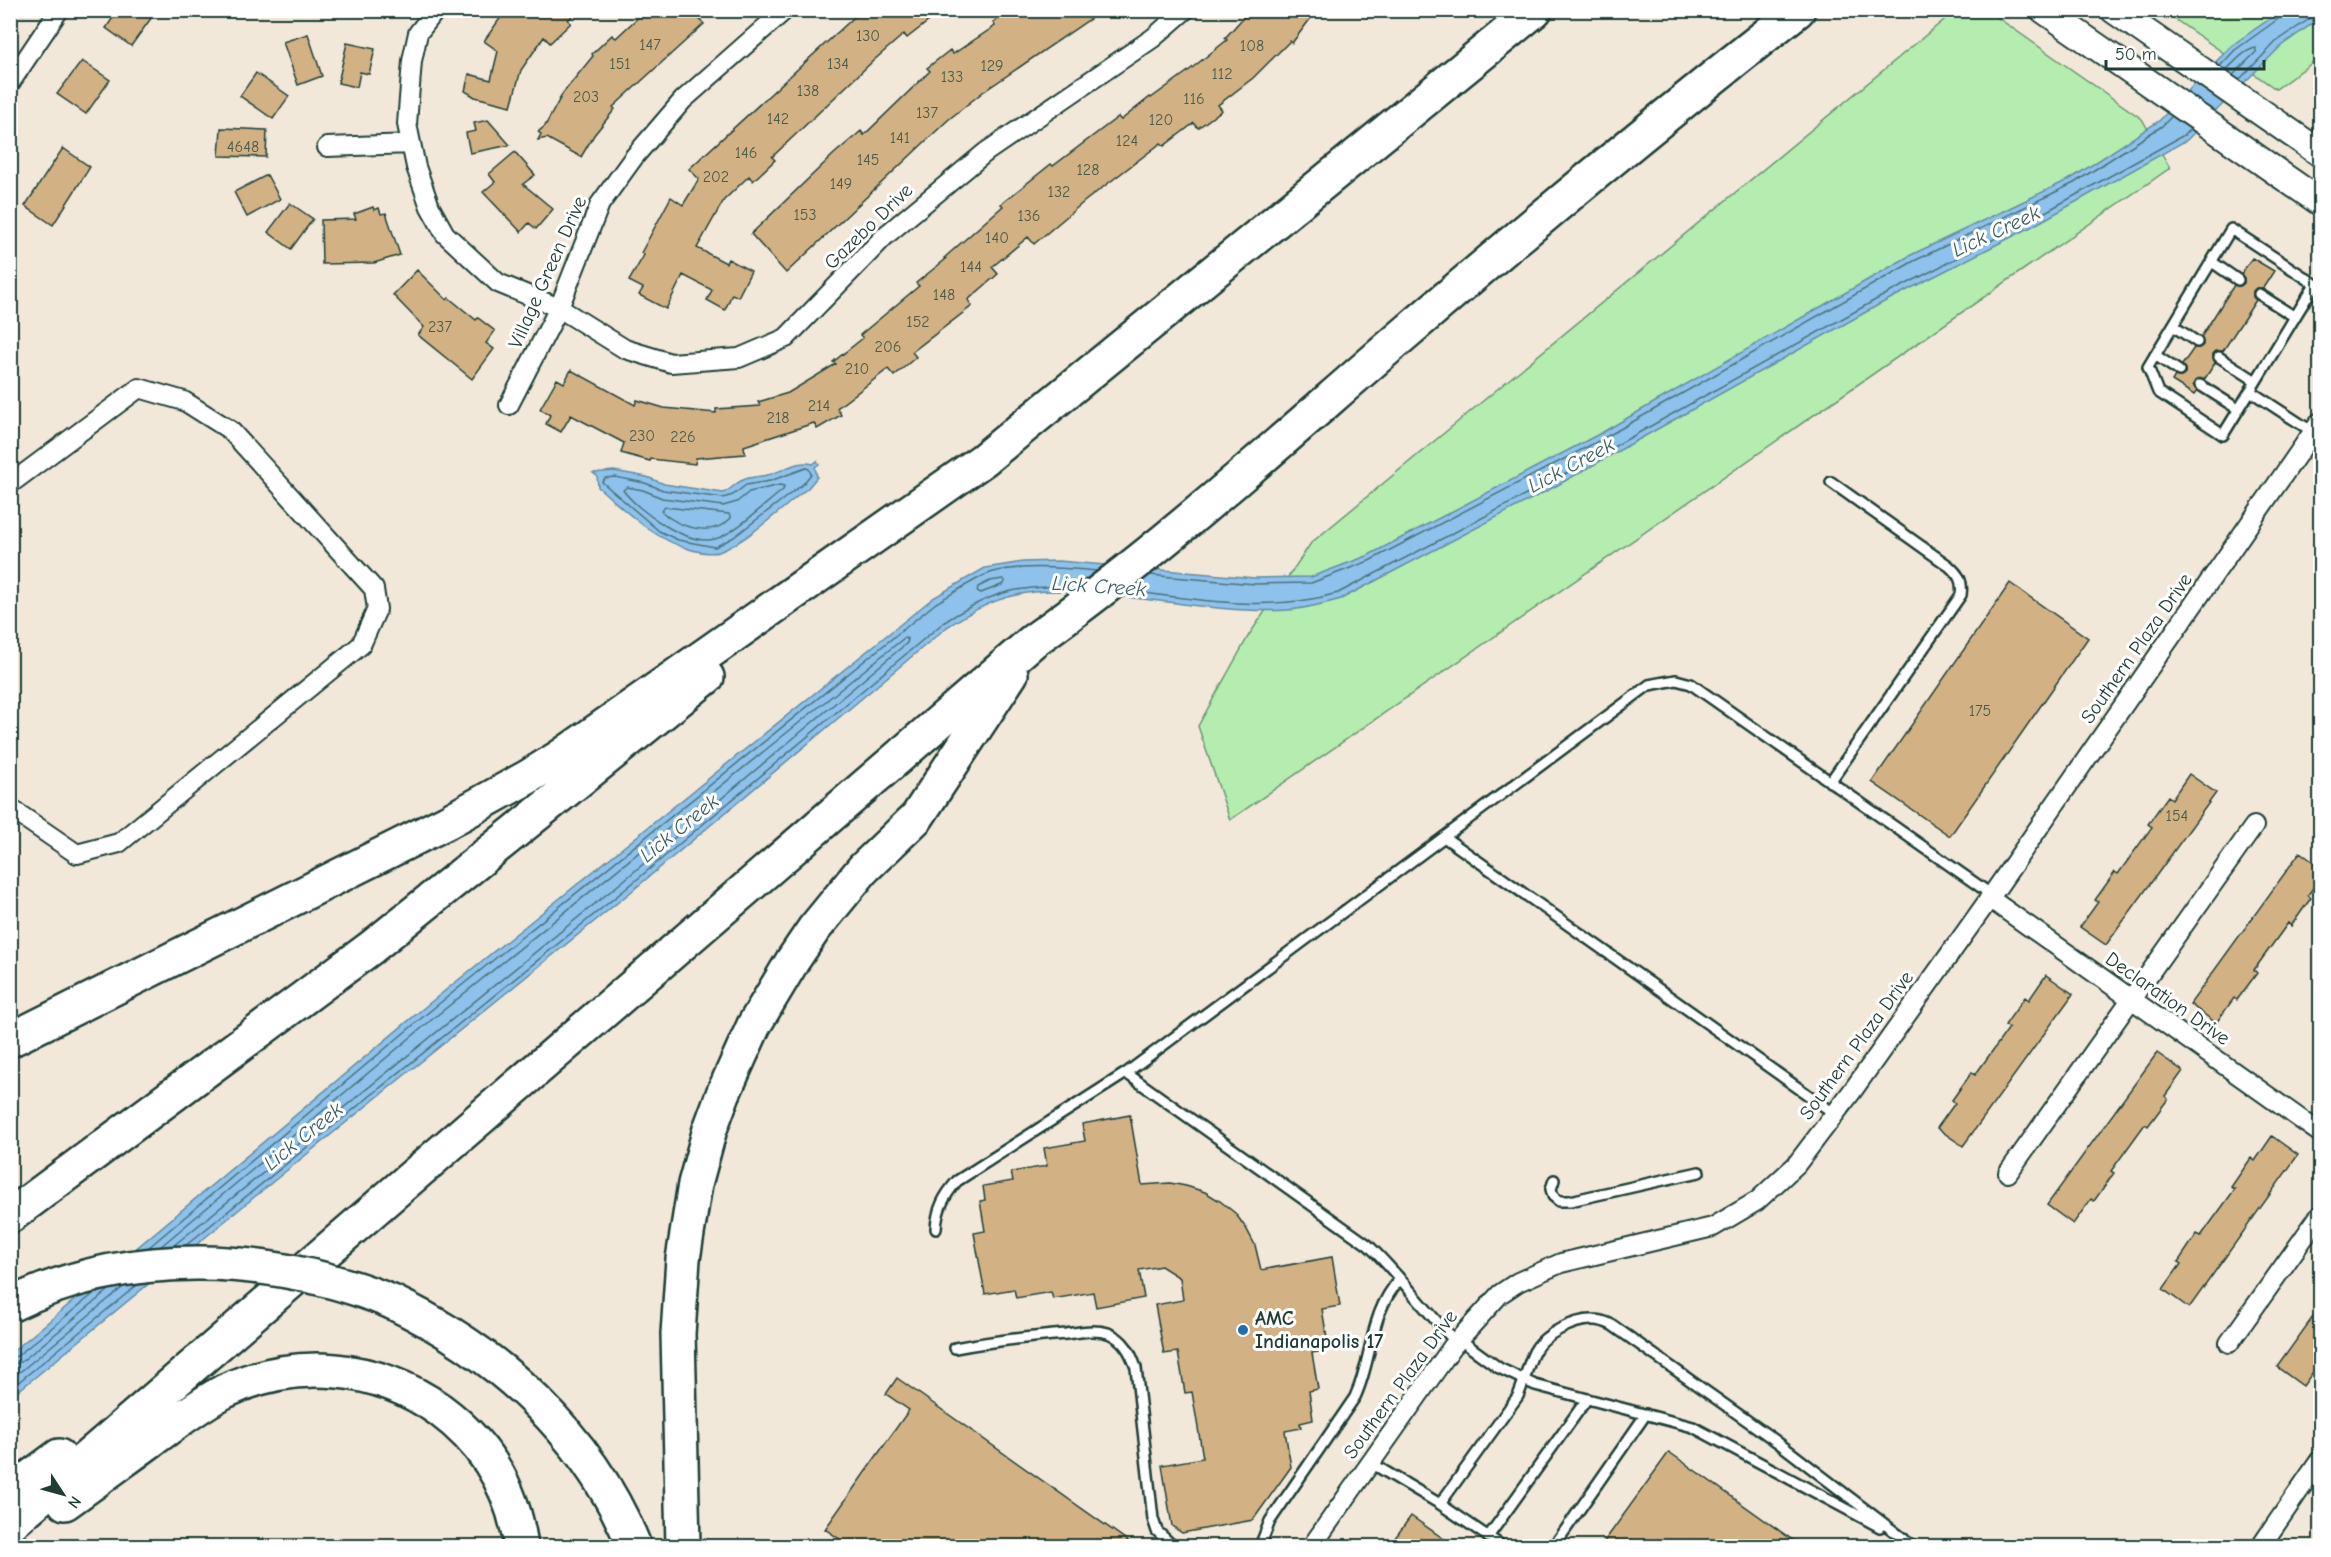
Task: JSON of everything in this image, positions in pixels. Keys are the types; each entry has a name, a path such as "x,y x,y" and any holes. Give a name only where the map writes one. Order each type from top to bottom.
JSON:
{"highway":[{"path":"10,1040 447,822 528,777 591,736 992,453 1535,10"},
{"path":"10,1524 1033,641 1080,608 1202,508 1441,302 1798,10"},
{"path":"10,1216 372,947 640,732 903,516"},
{"path":"683,1546 678,1334 683,1259 695,1184 723,1094 754,1025 814,929 863,869 917,817 1033,641"},
{"path":"10,1305 48,1290 111,1271 178,1263 245,1265 311,1275 350,1286 392,1302 466,1343 497,1366 551,1416 596,1477 634,1546"},
{"path":"10,1543 208,1401 260,1378 309,1369 346,1371 375,1377 420,1396 459,1424 490,1461 505,1486 517,1522 521,1546"},
{"path":"10,1492 62,1454 120,1430"}],"main road":[{"path":"2044,10 2320,202"},
{"path":"2114,10 2320,153"}],"street":[{"path":"10,83 59,10"},
{"name":"Gazebo Drive","path":"436,10 418,33 412,61 407,124 416,167 430,207 445,234 498,283 559,308 625,349 671,363 739,358 786,338 886,235 986,152 1153,38 1185,10"},
{"name":"Village Green Drive","path":"509,405 559,308 600,204 634,157 683,100 785,10"},
{"path":"327,147 411,144"},
{"path":"10,484 139,388 184,401 230,430 374,589 377,609 361,645 119,843 77,854 10,808"},
{"name":"Southern Plaza Drive","path":"1312,1546 1457,1340 1500,1294 1518,1282 1561,1263 1713,1227 1737,1215 1781,1182 1835,1114 1991,897 2317,427"},
{"path":"2008,1173 2254,826"},
{"name":"Declaration Drive","path":"1991,897 2130,999 2320,1133"},
{"path":"2229,1343 2320,1215"},
{"path":"2261,1546 2320,1460"}],"lane":[{"path":"2231,230 2315,284 2295,317 2223,435 2158,392 2148,367 2231,230"},
{"path":"2212,262 2238,279"},
{"path":"2259,294 2295,317"},
{"path":"2173,326 2197,342"},
{"path":"2155,355 2179,371"},
{"path":"2219,357 2256,381"},
{"path":"2200,385 2238,409"},
{"path":"2250,391 2317,427"},
{"path":"1830,782 1961,595 1962,585 1958,574 1949,566 1831,482"},
{"path":"936,1229 942,1201 957,1181 1126,1073 1649,685 1676,680 1691,684 1991,897"},
{"path":"1444,837 1835,1114"},
{"path":"1126,1073 1368,1245 1429,1315 1457,1340 1499,1368 1525,1381 1693,1427 1904,1539"},
{"path":"1554,1180 1551,1189 1553,1196 1559,1201 1570,1201 1699,1172"},
{"path":"1260,1546 1270,1521 1355,1397 1362,1382 1377,1316 1390,1290 1400,1279"},
{"path":"1440,1504 1518,1396 1534,1352 1540,1343 1549,1335 1576,1323 1592,1319 1612,1325 1776,1441 1913,1546"},
{"path":"955,1348 1002,1340 1092,1331 1108,1333 1120,1340 1131,1351 1136,1368 1153,1519 1157,1531 1173,1546"},
{"path":"1488,1537 1587,1399"},
{"path":"1552,1546 1646,1414"},
{"path":"1371,1463 1440,1504 1502,1546"}],"green space":[{"path":"1955,11 1988,11 2142,119 2170,168 1230,820 1198,726 1249,635 1311,543"},
{"path":"2163,11 2320,11 2320,57 2276,89"}],"water":[{"name":"Lick Creek","path":"2281,11 2320,11 2320,18 2281,46 2187,140 2031,227 1882,303 1554,487 1341,599 1314,606 1267,611 1207,607 1086,592 1043,591 998,600 955,622 632,891 11,1397 11,1353 426,1006 933,598 985,568 1023,562 1059,561 1255,578 1311,577 1367,556 1603,432 1911,255 2072,178 2159,121 2231,46"},
{"path":"817,461 819,464 815,467 817,477 808,488 742,540 713,553 695,551 653,532 598,487 597,476 593,473 614,471 647,477 664,484 723,493 746,479 764,476 802,463 813,464"}],"building":[{"path":"118,10 157,10 131,46 106,28"},
{"path":"506,10 578,10 568,20 571,23 550,43 544,37 521,70 511,106 475,97 465,91 469,74 491,80 498,51 484,41"},
{"path":"646,10 691,10 704,24 613,107 615,109 594,135 581,157 547,138 538,140 541,134 538,132 545,126 563,93 593,56 592,54 612,35 616,38"},
{"path":"862,10 923,10 930,20 907,38 904,34 873,61 772,157 775,160 753,181 749,176 724,200 697,248 726,263 728,259 751,271 738,297 732,294 725,310 707,300 712,290 683,275 666,309 639,295 643,288 629,281 671,197 683,205 699,179 689,169"},
{"path":"1010,10 1103,10 983,92 948,120 786,273 751,234 834,154 861,131 864,135 930,71 927,68 950,50 953,54 995,26 993,22"},
{"path":"1250,10 1317,10 1292,43 1290,41 1253,78 1218,105 1222,110 1198,128 1194,123 1164,146 1161,143 1085,201 1034,244 1028,237 992,267 998,274 968,300 972,306 912,352 916,357 894,376 888,369 837,408 841,415 817,429 814,423 744,446 745,454 696,458 695,464 651,459 650,461 621,453 624,443 571,415 561,432 546,424 550,415 540,409 557,379 564,383 571,370 635,405 637,400 664,408 716,413 716,409 760,406 758,402 788,393 836,364 833,362 863,338 860,335 919,286 916,283 946,259 944,258 1003,206 1001,204 1051,164 1053,166 1118,117 1121,120 1187,72 1227,40 1225,38"},
{"path":"308,34 322,76 298,85 283,42"},
{"path":"347,43 375,49 369,74 360,72 357,87 338,83"},
{"path":"82,61 110,80 86,114 57,94"},
{"path":"256,73 289,96 273,119 240,96"},
{"path":"488,120 510,145 470,153 466,133 476,131 474,123"},
{"path":"221,128 267,130 266,157 219,156"},
{"path":"63,148 90,167 53,225 25,206"},
{"path":"515,152 535,175 523,184 553,209 536,229 529,223 521,232 483,192 495,182 489,174"},
{"path":"267,175 280,199 247,217 234,192"},
{"path":"290,203 313,219 291,249 268,232"},
{"path":"373,207 374,210 379,208 381,214 386,213 400,255 374,263 322,264 321,220 356,219 354,214"},
{"path":"2252,258 2274,271 2263,288 2256,288 2253,291 2253,297 2256,300 2223,351 2216,351 2213,354 2215,363 2204,380 2200,378 2195,381 2193,385 2197,391 2194,395 2172,381 2175,376 2181,377 2185,374 2182,365 2194,348 2203,345 2201,337 2234,285 2240,286 2244,283 2241,274"},
{"path":"417,270 447,300 449,298 476,320 478,318 495,331 486,343 494,349 472,379 418,335 424,327 393,295"},
{"path":"2010,583 2088,638 1950,836 1872,782"},
{"path":"2189,774 2216,793 2106,945 2080,927 2098,902 2095,900 2115,872 2118,874 2152,827 2148,824 2168,796 2172,799"},
{"path":"2300,852 2320,867 2320,878 2308,895 2311,898 2291,926 2288,923 2254,970 2257,973 2237,1000 2234,998 2216,1023 2190,1004"},
{"path":"2046,975 2073,994 1963,1146 1937,1128 1955,1103 1952,1100 1972,1072 1975,1075 2009,1028 2005,1025 2025,997 2029,1000"},
{"path":"2157,1053 2183,1071 2165,1096 2168,1099 2148,1126 2145,1124 2111,1171 2114,1173 2094,1201 2091,1199 2073,1224 2047,1205"},
{"name":"AMC Indianapolis 17","path":"1130,1115 1142,1185 1170,1183 1186,1186 1205,1192 1220,1201 1235,1213 1246,1228 1255,1245 1261,1270 1332,1257 1340,1306 1322,1309 1329,1350 1312,1353 1318,1389 1309,1391 1313,1420 1300,1423 1301,1428 1285,1431 1291,1467 1253,1520 1182,1533 1172,1526 1162,1465 1203,1458 1192,1392 1185,1393 1178,1352 1164,1354 1155,1305 1183,1300 1180,1278 1161,1266 1139,1270 1144,1298 1096,1307 1093,1292 1053,1299 1051,1292 1016,1298 1014,1289 985,1294 974,1233 985,1231 980,1201 985,1200 983,1186 1013,1181 1011,1172 1047,1166 1044,1148 1085,1141 1082,1124"},
{"path":"2272,1136 2298,1155 2189,1308 2163,1289 2181,1264 2178,1262 2197,1234 2201,1236 2235,1189 2231,1187 2251,1158 2255,1161"},
{"path":"2320,1307 2320,1362 2303,1386 2277,1367"},
{"path":"897,1378 1135,1546 850,1546 825,1529 909,1410 886,1394"},
{"path":"1669,1452 1801,1546 1601,1546"},
{"path":"1411,1516 1454,1546 1389,1546"}],"place":[{"name":"AMC Indianapolis 17","path":"1243,1330"}]}
